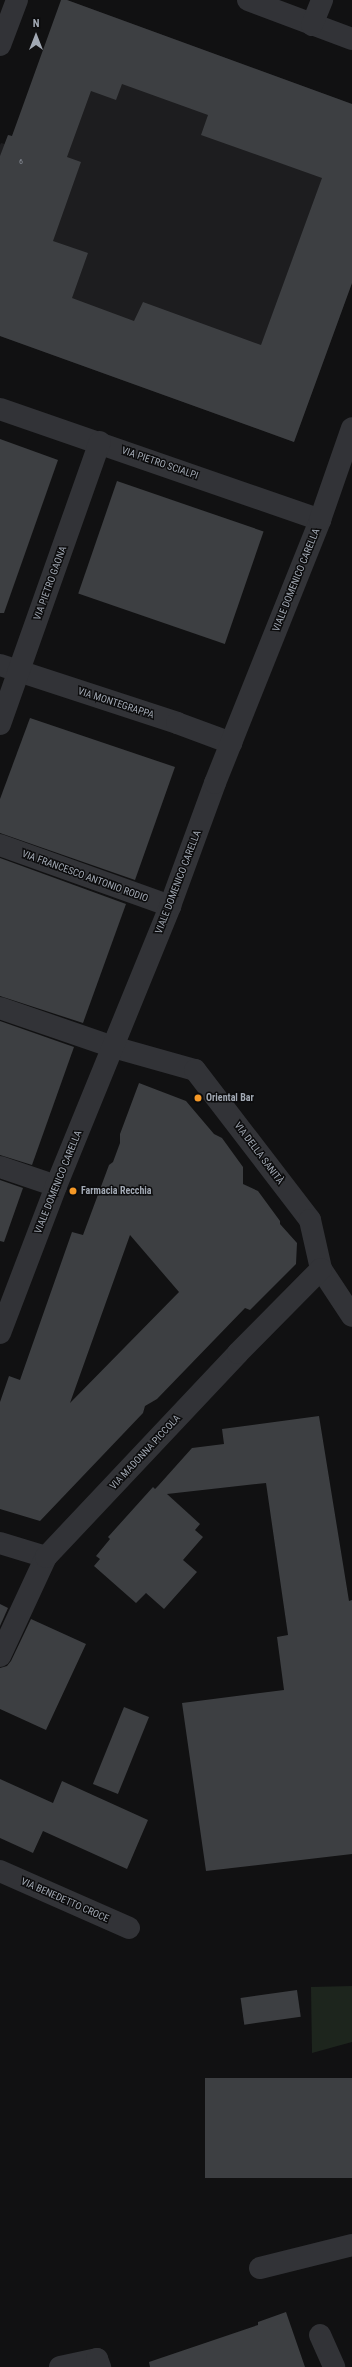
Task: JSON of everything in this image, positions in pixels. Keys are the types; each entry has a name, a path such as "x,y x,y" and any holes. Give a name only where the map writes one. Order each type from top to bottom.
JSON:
{"street":[{"path":"0,45 17,0"},
{"path":"248,0 352,39"},
{"path":"312,25 322,0"},
{"name":"VIA PIETRO SCIALPI","path":"0,409 100,442 320,520"},
{"name":"VIALE DOMENICO CARELLA","path":"0,1333 56,1186 170,906 231,743 320,520 352,428"},
{"name":"VIA PIETRO GAONA","path":"0,724 9,668 100,442"},
{"name":"VIA MONTEGRAPPA","path":"9,668 231,743"},
{"name":"VIA FRANCESCO ANTONIO RODIO","path":"0,846 170,906"},
{"name":"VIA DELLA SANITÀ","path":"0,1008 113,1047 195,1070 310,1220 321,1269 352,1316"},
{"path":"0,1167 56,1186"},
{"name":"VIA MADONNA PICCOLA","path":"0,1656 46,1557 238,1353 321,1269"},
{"path":"0,1543 46,1557"},
{"name":"VIA BENEDETTO CROCE","path":"0,1871 129,1928"},
{"path":"260,2268 352,2245"},
{"path":"320,2335 334,2367"},
{"path":"60,2367 97,2359 100,2367"}],"shaded area":[{"path":"67,0 352,104 352,283 294,442 0,336 0,145 1,143 5,144 8,135 12,136"},
{"path":"352,1986 352,2042 312,2053 311,1987"}],"building":[{"path":"61,0 67,0 352,104 352,283 294,442 0,336 0,156 8,135 12,136","holes":["122,84 208,115 201,135 322,178 261,345 143,302 134,321 72,298 88,253 53,241 81,162 67,157 91,91 116,100"]},
{"path":"0,439 58,460 4,613 0,613"},
{"path":"117,481 264,531 225,644 78,594"},
{"path":"30,718 175,767 135,880 0,833 0,799"},
{"path":"0,858 126,904 83,1023 0,996"},
{"path":"0,1021 74,1047 32,1165 0,1155"},
{"path":"139,1083 186,1101 214,1134 222,1138 243,1167 243,1184 258,1191 280,1221 280,1224 297,1243 296,1264 250,1310 245,1308 157,1399 145,1406 143,1413 40,1521 0,1509 0,1402 9,1376 20,1380 72,1232 83,1235 109,1165 113,1162 120,1143 120,1134","holes":["130,1235 179,1292 70,1403"]},
{"path":"0,1180 23,1188 4,1242 0,1241"},
{"path":"319,1416 349,1601 352,1600 352,1854 206,1871 182,1703 284,1690 277,1637 288,1635 266,1483 167,1494 200,1524 195,1530 203,1537 183,1560 197,1572 164,1609 146,1593 136,1603 94,1566 100,1559 96,1556 110,1539 108,1537 153,1487 155,1489 192,1448 224,1444 222,1429"},
{"path":"0,1604 8,1608 0,1626"},
{"path":"31,1619 86,1644 46,1730 0,1709 0,1668 7,1666 11,1661"},
{"path":"124,1707 149,1717 118,1794 93,1784"},
{"path":"0,1779 53,1803 62,1781 148,1820 127,1869 43,1831 33,1853 0,1838"},
{"path":"297,1990 301,2017 244,2025 241,1998"},
{"path":"205,2078 352,2078 352,2178 205,2178"},
{"path":"286,2312 305,2367 150,2367 149,2362 258,2325 258,2322"}],"place":[{"name":"Oriental Bar","path":"198,1098"},
{"name":"Farmacia Recchia","path":"73,1191"}]}
